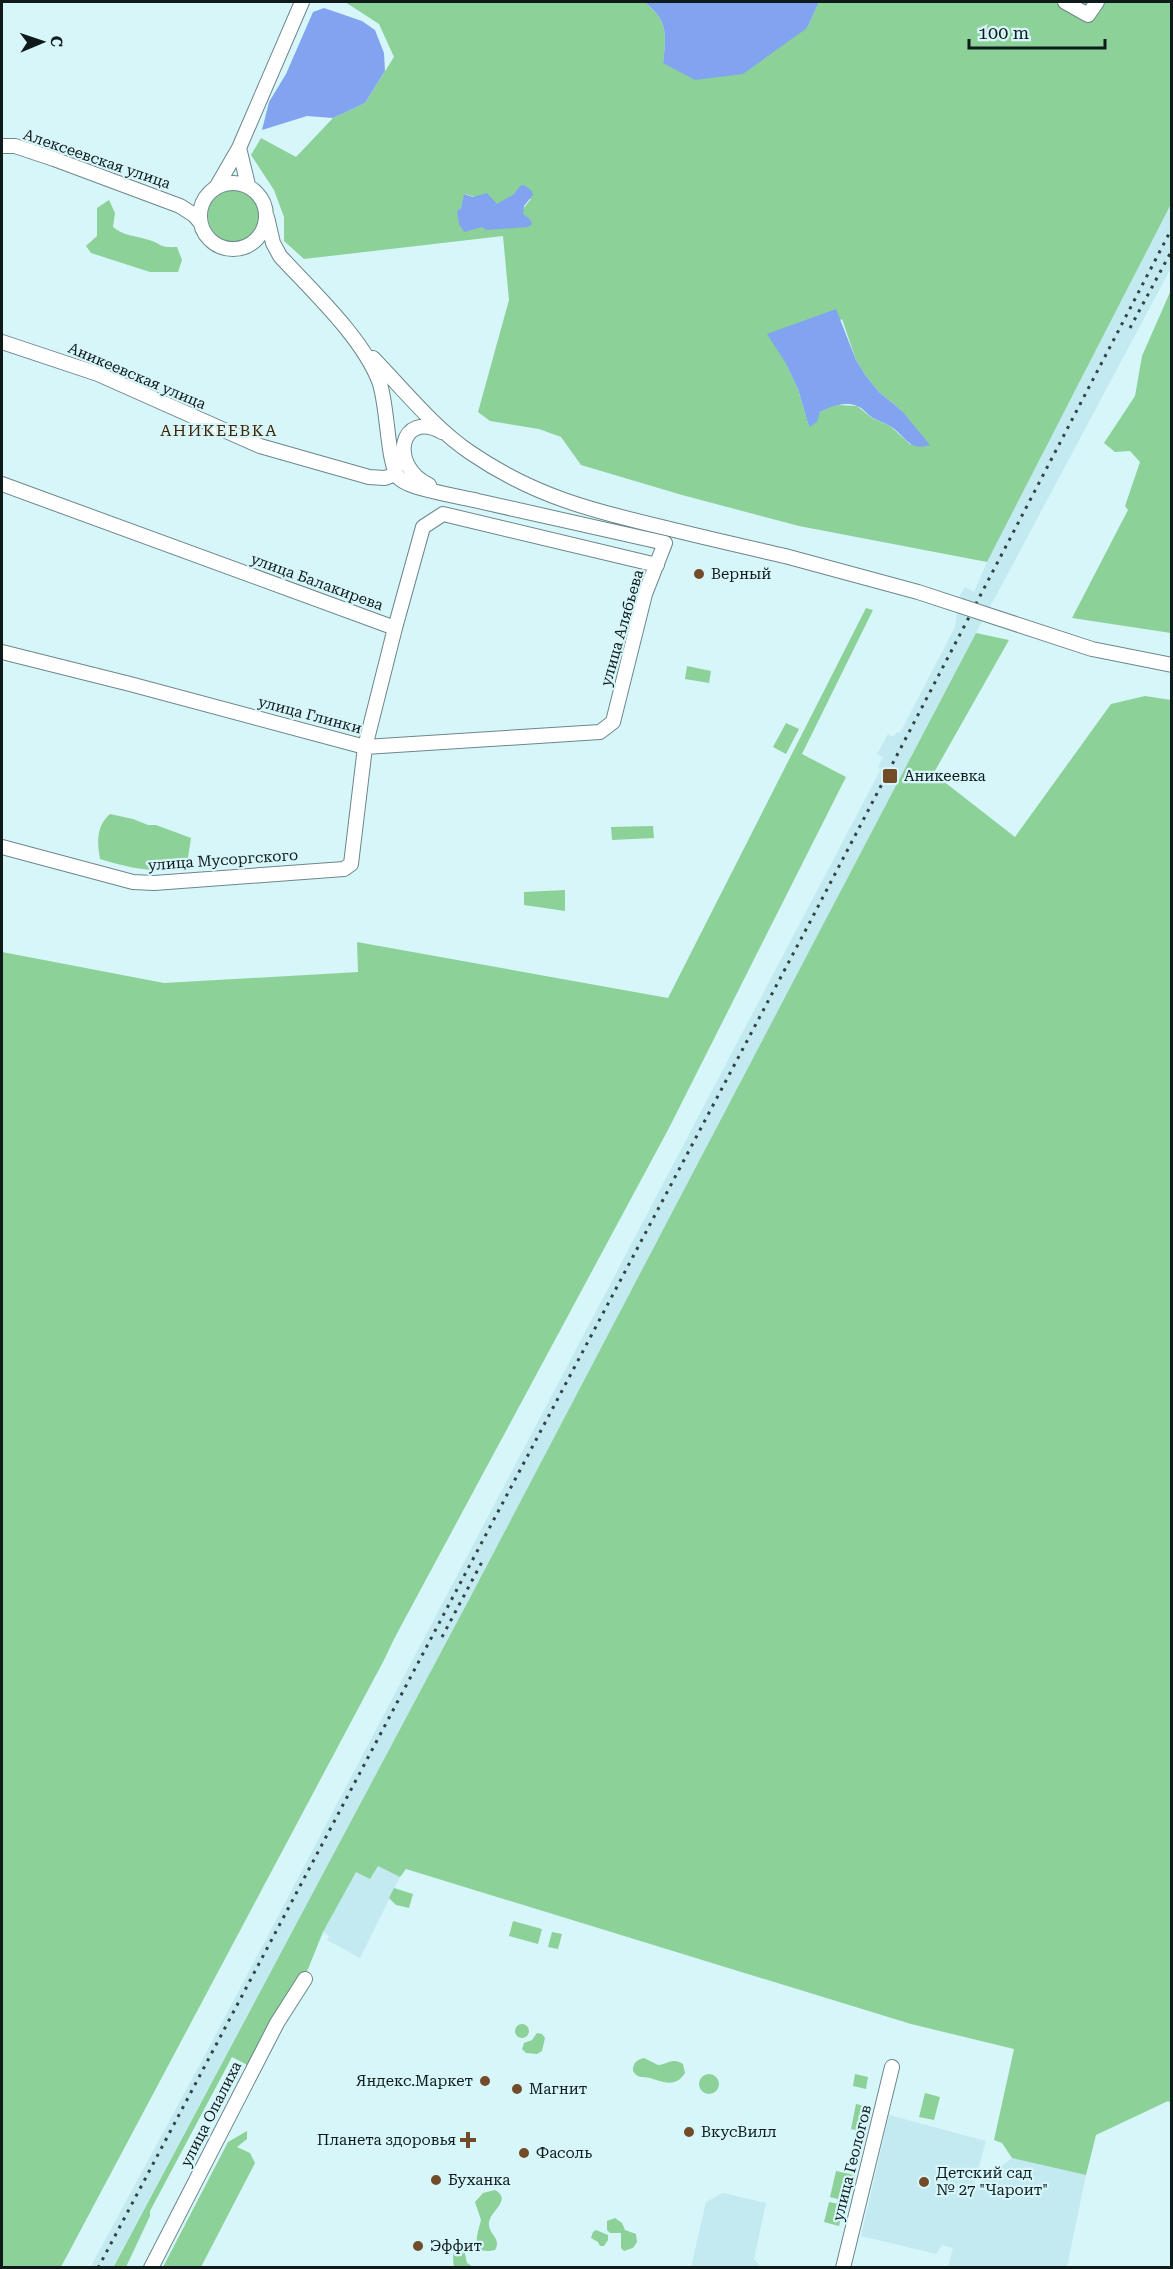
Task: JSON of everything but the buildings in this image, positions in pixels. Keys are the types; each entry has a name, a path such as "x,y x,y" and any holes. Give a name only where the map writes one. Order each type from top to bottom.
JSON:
{"street":[{"path":"280,256 255,247 231,249 220,247 204,232 200,222 200,211 240,148 302,2"},
{"path":"1065,2 1088,15 1097,2"},
{"name":"Алексеевская улица","path":"2,146 15,146 58,160 180,206 200,222"},
{"path":"240,148 244,175 248,185 262,198 273,243 280,256 351,335 433,420 470,452 508,477 544,494 589,510 785,556 918,592 1092,649 1172,665"},
{"path":"212,191 227,182 248,185"},
{"name":"Алексеевская улица","path":"180,206 189,205 212,191"},
{"path":"242,248 260,237 267,217"},
{"path":"351,335 371,363 379,380 387,412 393,467 396,474 406,483 445,493"},
{"name":"Аникеевская улица","path":"2,342 98,374 260,446 369,477 385,478 396,474"},
{"path":"445,493 421,482 411,472 405,463 403,448 408,434 417,428 437,429 452,437"},
{"name":"улица Балакирева","path":"2,484 395,628 423,527 443,514 657,566"},
{"name":"улица Алябьева","path":"445,493 665,543 645,594 613,722"},
{"path":"365,747 395,628"},
{"name":"улица Глинки","path":"2,652 365,747 600,732 613,722"},
{"name":"улица Мусоргского","path":"2,847 133,882 154,883 344,869 351,864 365,747"},
{"name":"улица Опалиха","path":"151,2268 277,2023 305,1979"},
{"name":"улица Геологов","path":"843,2268 892,2067"}],"shaded area":[{"path":"1171,204 1171,268 976,633 473,1592 113,2267 90,2268 206,2053 881,769 878,767 883,757 877,754 888,734 893,737 897,732 900,733 955,627 959,597 965,587 974,592 987,562"},
{"path":"378,1866 400,1877 360,1958 327,1940 329,1936 323,1932 356,1871"},
{"path":"889,2115 986,2141 973,2188 1012,2158 1086,2175 1067,2267 948,2267 953,2248 942,2245 936,2254 861,2236"},
{"path":"723,2193 766,2203 754,2259 761,2267 691,2267 706,2202"}],"green space":[{"path":"345,2 644,2 662,22 665,37 663,63 807,28 819,2 1171,2 1171,204 987,562 799,526 581,465 561,437 539,429 490,421 478,412 509,300 503,236 304,259 284,241 284,217 274,190 251,155 261,138 296,157 333,118 365,103 394,57 379,24","holes":["465,194 497,204 514,194 531,199 522,210 522,214 530,219 482,227 457,212 461,208","842,319 856,360 866,376 879,392 902,411 911,445 890,426 872,418 857,406 829,407 820,412 809,427 798,389 785,362"]},
{"path":"229,190 239,190 253,197 260,216 253,235 239,242 229,242 219,238 212,231 208,221 208,211 212,201 219,194"},
{"path":"109,200 115,213 113,227 126,234 163,246 177,247 182,260 178,272 150,272 91,253 86,246 97,236 97,208"},
{"path":"1171,290 1171,633 1072,618 1128,510 1125,506 1140,462 1130,451 1115,452 1104,443 1135,396 1142,356"},
{"path":"866,608 873,610 802,754 846,777 669,1128 394,1639 61,2267 2,2267 2,952 164,983 358,972 357,942 668,998"},
{"path":"976,633 1009,640 932,776 947,784 1015,837 1111,704 1145,696 1171,700 1171,2103 1168,2101 1096,2135 1086,2175 1012,2158 1002,2143 994,2140 1014,2049 911,2024 406,1869 400,1877 378,1866 370,1879 356,1872 323,1932 308,1969 269,2025 249,2066 232,2057 150,2211 150,2216 126,2267 113,2268 473,1592"},
{"path":"687,666 711,671 709,683 685,679"},
{"path":"786,723 799,729 786,754 773,747"},
{"path":"110,814 148,825 156,825 191,838 187,864 184,869 141,869 100,859 98,841 100,829"},
{"path":"653,826 654,838 612,840 611,827"},
{"path":"565,890 565,911 524,905 524,892"},
{"path":"394,1888 413,1894 409,1908 396,1905 389,1898"},
{"path":"513,1921 542,1929 538,1944 509,1936"},
{"path":"552,1932 562,1934 558,1949 548,1947"},
{"path":"522,2024 527,2026 529,2031 527,2036 522,2038 517,2036 515,2031 517,2026"},
{"path":"537,2033 542,2034 545,2038 542,2051 537,2054 526,2053 522,2049 524,2043 532,2040"},
{"path":"644,2058 658,2065 673,2061 679,2062 683,2064 685,2073 677,2081 669,2083 638,2076 633,2071 634,2064"},
{"path":"709,2074 716,2077 719,2084 716,2091 709,2094 702,2091 699,2084 702,2077"},
{"path":"855,2074 868,2077 866,2089 853,2086"},
{"path":"925,2093 940,2097 934,2120 919,2117"},
{"path":"856,2104 869,2107 864,2132 851,2129"},
{"path":"247,2131 247,2139 237,2147 250,2153 255,2163 201,2267 163,2267 228,2142"},
{"path":"836,2171 855,2175 849,2202 830,2197"},
{"path":"495,2190 500,2193 502,2200 490,2219 489,2228 497,2246 495,2250 481,2250 478,2247 477,2237 481,2220 475,2202 483,2193"},
{"path":"829,2202 844,2205 839,2226 824,2222"},
{"path":"615,2218 622,2223 625,2230 636,2234 637,2242 633,2248 624,2251 621,2248 621,2233 610,2233 607,2230 607,2221"},
{"path":"596,2230 608,2235 604,2246 600,2246 591,2238"},
{"path":"461,2246 464,2249 467,2263 473,2267 454,2267 453,2257 456,2247"}],"water":[{"path":"644,2 819,2 807,28 743,74 695,80 663,63 665,37 662,22"},
{"path":"324,8 362,21 375,30 384,53 385,71 365,103 333,118 307,116 262,130 269,102 286,74 313,12"},
{"path":"524,185 532,191 533,195 524,206 523,214 530,219 532,224 528,227 486,230 482,227 464,232 459,224 457,211 461,208 464,194 473,197 487,193 497,204"},
{"path":"836,309 856,360 866,376 879,392 902,411 930,445 923,447 912,445 890,426 873,418 861,408 848,404 820,412 817,422 809,427 798,389 785,362 767,334"}],"railway":[{"path":"98,2268 811,920 1172,228"},
{"path":"1130,328 1172,250"},
{"path":"442,1637 483,1560"}],"place":[{"name":"Верный","path":"699,574"},
{"name":"Аникеевка","path":"890,776"},
{"name":"Яндекс.Маркет","path":"485,2081"},
{"name":"Магнит","path":"517,2089"},
{"name":"ВкусВилл","path":"689,2132"},
{"name":"Планета здоровья","path":"468,2140"},
{"name":"Фасоль","path":"524,2153"},
{"name":"Буханка","path":"436,2180"},
{"name":"Детский сад № 27 \"Чароит\"","path":"924,2182"},
{"name":"Эффит","path":"418,2246"}],"district":[{"name":"АНИКЕЕВКА","path":"219,430"}]}
